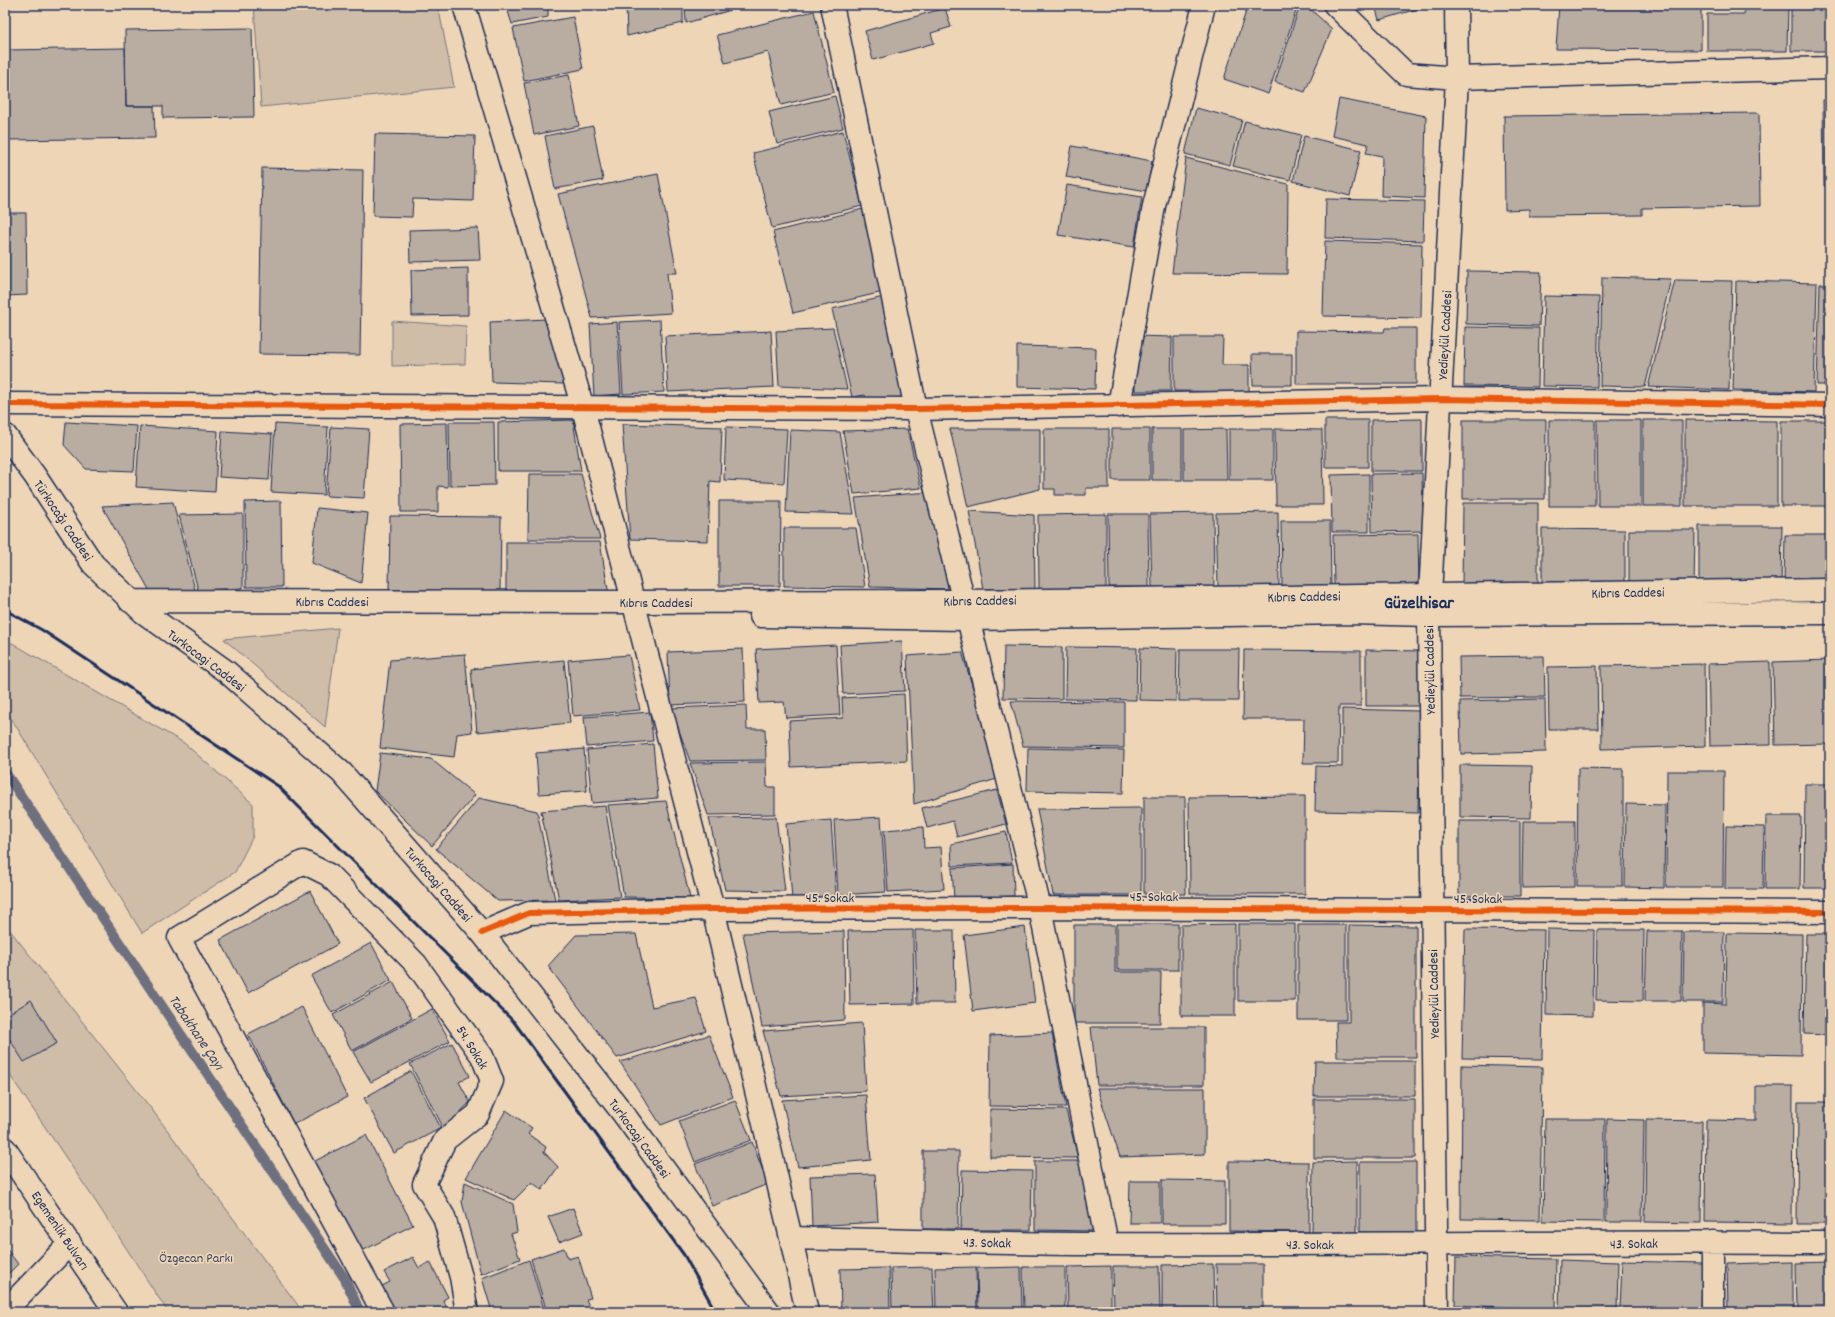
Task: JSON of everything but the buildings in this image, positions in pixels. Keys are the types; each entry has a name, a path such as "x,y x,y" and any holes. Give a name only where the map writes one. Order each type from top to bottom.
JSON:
{"street":[{"path":"464,5 583,408 713,909 791,1238 807,1312"},
{"path":"832,5 916,409 1040,908 1107,1244"},
{"path":"1119,406 1154,206 1204,5"},
{"path":"1335,5 1406,74 1457,78 1830,68"},
{"name":"Yedieylül Caddesi","path":"1437,1312 1429,605 1457,78 1456,5"},
{"path":"5,404 916,409 1440,399 1830,405"},
{"name":"Türkocağı Caddesi","path":"5,435 35,476 93,564 136,607"},
{"name":"Kıbrıs Caddesi","path":"136,607 966,610 1429,605 1830,590"},
{"name":"Kıbrıs Caddesi","path":"1429,605 1830,613"},
{"name":"Turkocagi Caddesi","path":"136,607 228,672 342,773 482,933 622,1112 770,1312"},
{"name":"54. Sokak","path":"382,1312 179,938 303,862 329,875 416,964 482,1056 492,1081 478,1114 445,1140 424,1184 444,1217 460,1277 467,1312"},
{"name":"45. Sokak","path":"482,933 529,913 713,909 1432,909 1830,912"},
{"name":"Egemenlik Bulvarı","path":"5,1149 116,1312"},
{"name":"43. Sokak","path":"791,1238 1107,1244 1830,1243"},
{"path":"1713,1242 1713,1312"},
{"path":"5,1310 70,1243"}],"green space":[{"path":"254,5 438,5 454,87 261,107"},
{"path":"392,321 466,326 465,364 392,366"},
{"path":"338,628 325,727 224,639"},
{"path":"5,639 184,743 253,804 253,836 235,872 142,933 5,708"},
{"name":"Özgecan Parkı","path":"5,924 153,1111 303,1312 168,1312 96,1202 5,1068"}],"waterway":[{"name":"Tabakhane Çayı","path":"5,772 345,1279 360,1312"}],"railway":[{"path":"5,610 42,630 278,786 514,1022 684,1255 716,1312"}],"cycle path":[{"path":"5,404 916,409 1441,399 1830,405"},
{"path":"482,933 529,913 713,909 1040,908 1830,912"}],"district":[{"name":"Güzelhisar","path":"1419,602"}]}
